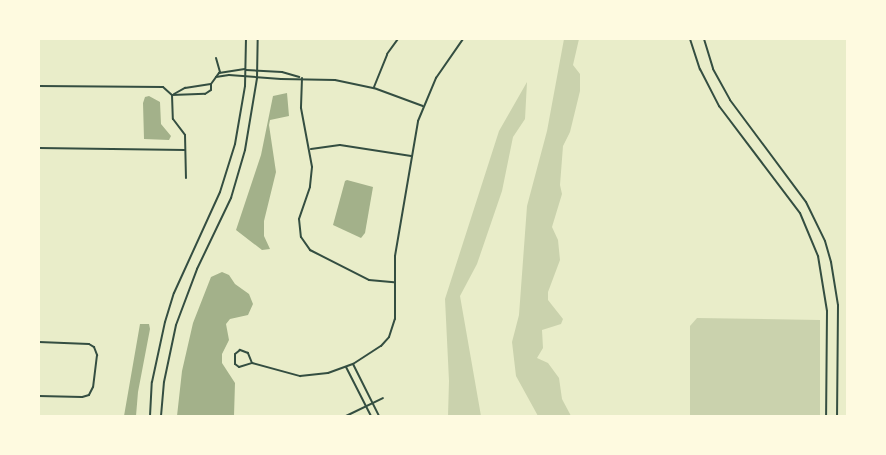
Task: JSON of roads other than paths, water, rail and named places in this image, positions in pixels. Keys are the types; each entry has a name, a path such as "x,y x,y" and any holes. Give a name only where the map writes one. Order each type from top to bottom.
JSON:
{"street":[{"path":"150,416 152,381 165,322 174,293 226,176 237,133 246,77 246,39"},
{"path":"161,416 164,382 176,325 197,269 231,198 245,150 257,78 258,39"},
{"path":"374,88 387,54 398,39"},
{"path":"252,363 248,352 240,351 235,354 235,364 239,367 252,363 300,376 328,373 353,364 381,346 389,338 395,319 395,256 411,156 423,106 436,78 463,39"},
{"path":"690,39 700,69 719,106 800,213 818,255 826,311 826,416"},
{"path":"704,39 713,69 730,100 806,202 825,241 838,305 837,416"},
{"path":"216,58 220,72"},
{"path":"39,86 156,85 172,95 205,94 211,90 211,84 220,72 246,69 282,72 302,78"},
{"path":"216,77 229,75 335,80 374,88 423,106"},
{"path":"302,78 302,108 312,179 299,219 305,244 318,255 369,280 395,282"},
{"path":"172,95 185,88 211,84"},
{"path":"172,95 172,119 185,135 186,178"},
{"path":"309,149 340,145 411,156"},
{"path":"39,148 185,150"},
{"path":"39,342 89,344 94,347 97,355 93,387 89,395 82,397 39,396"},
{"path":"353,364 379,416"},
{"path":"346,367 371,416"},
{"path":"346,416 383,398"}]}
